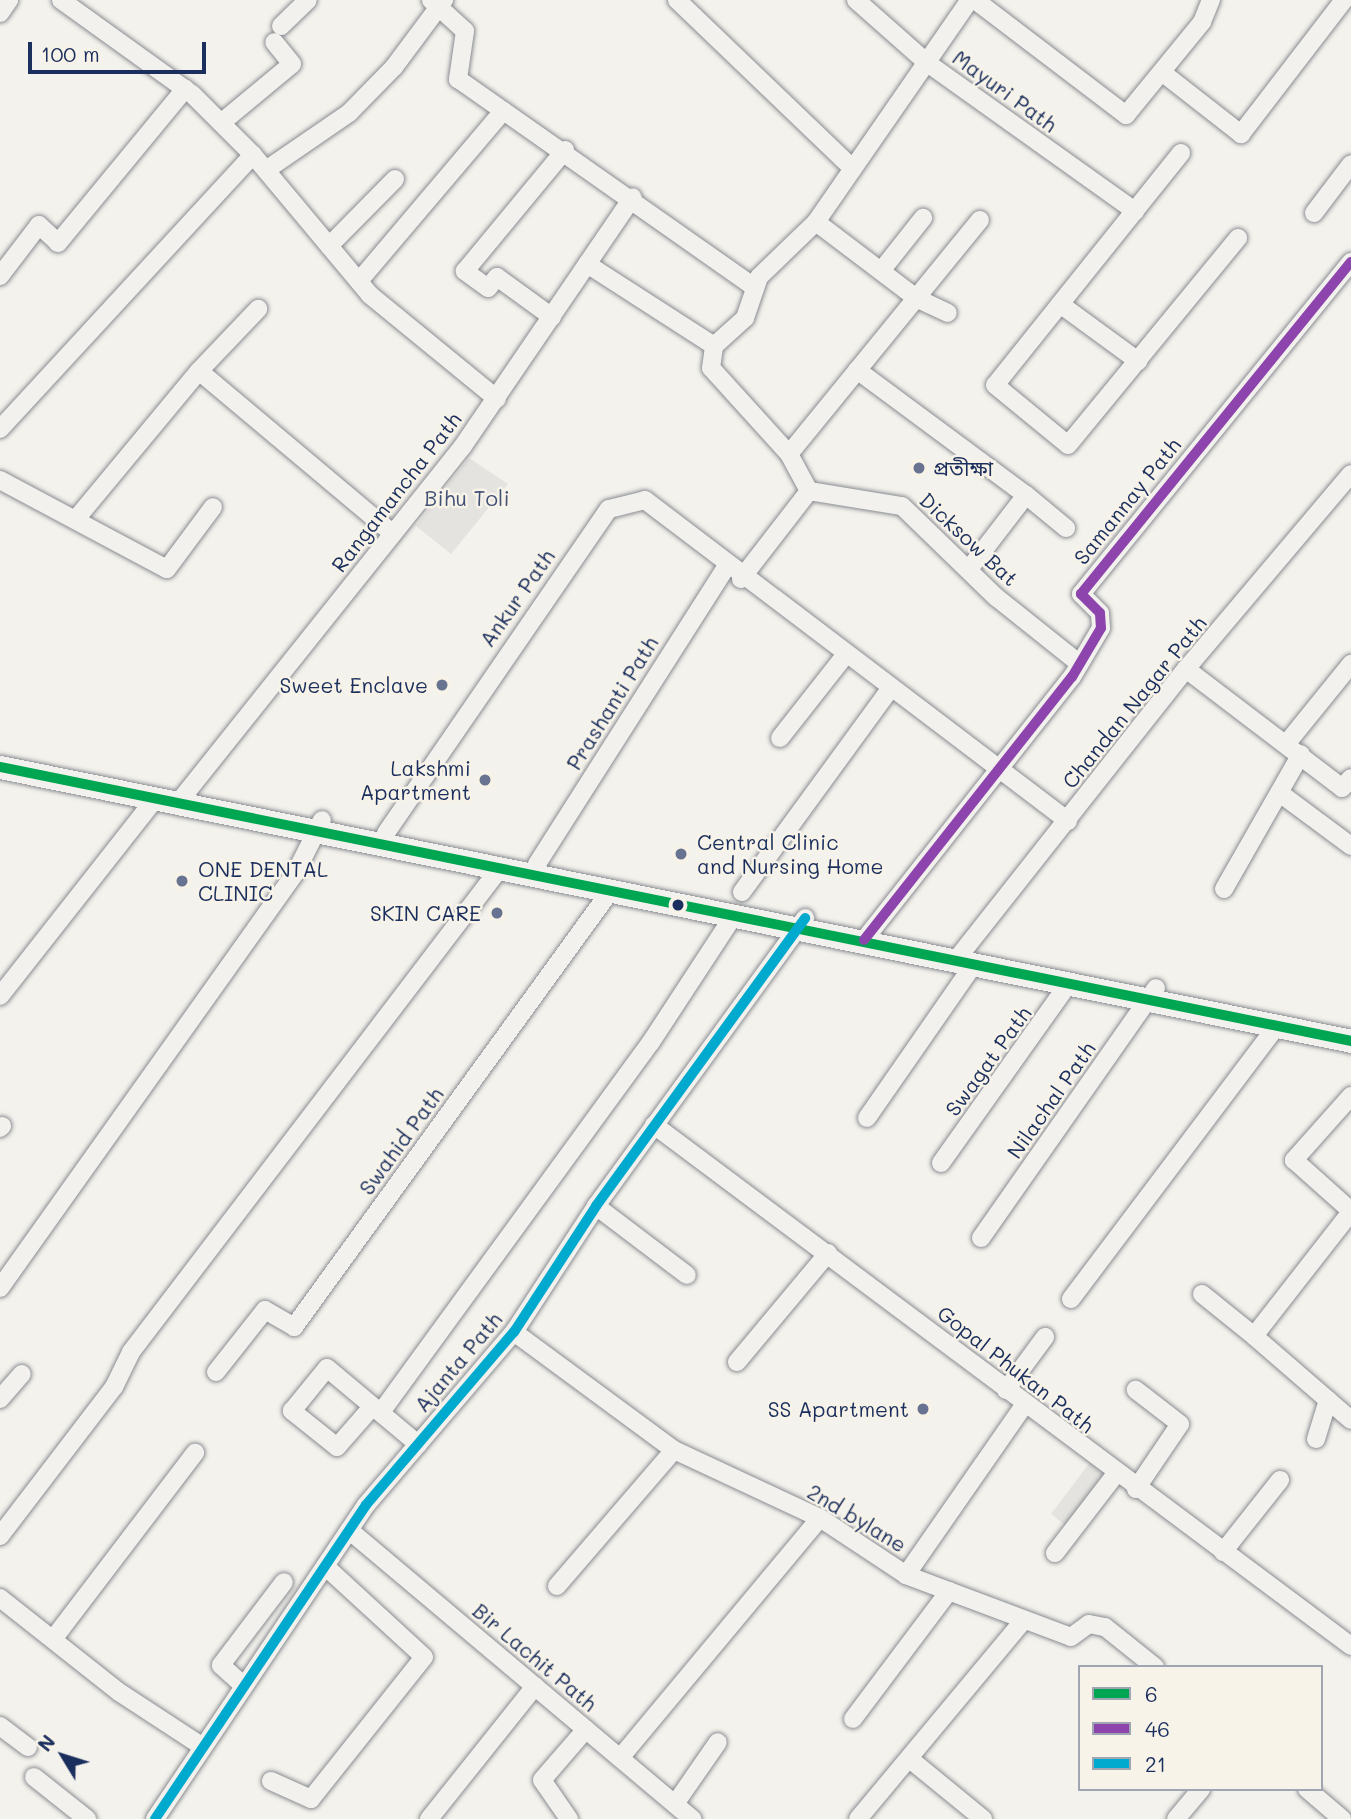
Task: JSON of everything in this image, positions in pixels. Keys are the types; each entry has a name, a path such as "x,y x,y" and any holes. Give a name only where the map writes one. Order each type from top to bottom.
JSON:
{"main road":[{"path":"0,755 173,798"},
{"path":"0,766 320,825 500,868 734,915 867,936 1068,984 1152,993"},
{"path":"320,825 386,833 537,863 799,925"},
{"path":"965,958 1279,1020 1351,1041"},
{"path":"1279,1020 1351,1028"}],"street":[{"path":"0,13 9,0"},
{"path":"61,0 186,89 253,155 359,281 429,350 497,399"},
{"path":"221,123 292,64 277,34 307,0"},
{"path":"677,0 852,168"},
{"name":"Mayuri Path","path":"856,0 926,62 1135,211"},
{"path":"741,579 809,491 789,454 711,368 714,345 744,318 755,288 816,222 926,62 973,0 1126,115 1202,22 1204,2"},
{"path":"1168,77 1241,134 1344,0"},
{"path":"266,170 349,113 394,67 438,2 465,31 458,79 633,197 755,288"},
{"path":"0,276 39,225 58,243 186,89"},
{"path":"359,281 503,111"},
{"path":"552,317 498,277 488,288 465,271 565,150"},
{"path":"1181,153 995,385 1068,445 1238,238"},
{"path":"0,429 253,155"},
{"path":"1314,213 1351,164"},
{"path":"329,246 396,179"},
{"name":"Rangamancha Path","path":"0,996 173,798 393,534 497,399 633,197"},
{"path":"881,271 923,219"},
{"path":"789,454 980,220"},
{"path":"816,222 916,298 948,313"},
{"name":"Samannay Path","path":"867,936 999,774 1080,664 1101,628 1100,613 1081,594 1351,262"},
{"path":"587,264 714,345"},
{"path":"1060,304 1138,361"},
{"path":"76,519 198,371 258,309"},
{"path":"857,370 1026,495 1066,528"},
{"path":"198,371 393,534"},
{"name":"Chandan Nagar Path","path":"867,1118 965,958 1186,669 1351,474"},
{"path":"0,480 167,569 213,506"},
{"name":"Dicksow Bat","path":"809,491 902,506 969,569 1080,664"},
{"path":"969,569 1026,495"},
{"name":"Ankur Path","path":"386,833 609,509 645,500 726,567"},
{"path":"726,567 846,654 999,774 1068,821"},
{"name":"Prashanti Path","path":"537,863 726,567"},
{"path":"780,737 846,654"},
{"path":"1287,743 1351,664"},
{"path":"1186,669 1348,787"},
{"path":"741,892 890,689"},
{"path":"1224,889 1281,794 1301,754"},
{"path":"1281,794 1351,846"},
{"path":"0,1288 204,1007 320,825"},
{"path":"0,1536 114,1387 139,1341 500,868"},
{"name":"Swahid Path","path":"216,1372 265,1310 294,1327 611,890"},
{"path":"418,1444 378,1408 327,1368 292,1411 337,1447 378,1408 651,1042 734,915"},
{"name":"Ajanta Path","path":"155,1819 349,1530 514,1332 596,1206 799,925"},
{"name":"Swagat Path","path":"941,1163 1068,984"},
{"name":"Nilachal Path","path":"981,1238 1152,993"},
{"path":"1071,1299 1279,1020"},
{"path":"1254,1336 1351,1212 1294,1160 1351,1096"},
{"name":"Gopal Phukan Path","path":"654,1125 828,1253 1115,1475 1351,1646"},
{"path":"596,1206 687,1275"},
{"path":"737,1362 828,1253"},
{"path":"1202,1294 1343,1408 1316,1439"},
{"name":"2nd bylane","path":"514,1332 674,1450 820,1518 906,1575 1071,1637 1090,1625 1105,1627 1152,1665"},
{"path":"1006,1390 1045,1337"},
{"path":"0,1399 22,1374"},
{"path":"1136,1390 1180,1424 1136,1489"},
{"path":"906,1575 1024,1405"},
{"path":"557,1586 674,1450"},
{"path":"54,1638 195,1453"},
{"path":"1055,1553 1115,1475"},
{"path":"1223,1552 1280,1480"},
{"path":"620,1758 820,1518"},
{"name":"Bir Lachit Path","path":"349,1530 692,1819"},
{"path":"271,1782 311,1799 424,1657 325,1566"},
{"path":"244,1686 220,1665 284,1582"},
{"path":"853,1719 949,1591"},
{"path":"0,1598 120,1692 203,1746"},
{"path":"858,1819 911,1760 1024,1620"},
{"path":"429,1819 535,1686"},
{"path":"0,1726 29,1747"},
{"path":"569,1819 542,1780 586,1729"},
{"path":"675,1804 718,1742"},
{"path":"911,1760 983,1819"},
{"path":"34,1777 87,1819"},
{"path":"1176,1819 1200,1791"},
{"path":"1309,1791 1340,1818"}],"shaded area":[{"name":"Bihu Toli","path":"469,458 508,484 451,554 416,526"},
{"path":"1091,1461 1110,1475 1070,1529 1051,1514"}],"transit line":[{"name":"46","path":"864,940 1072,677 1101,628 1100,613 1081,594 1351,262"},
{"name":"6","path":"0,767 1351,1041"},
{"name":"21","path":"155,1819 366,1505 514,1332 596,1206 805,918"}],"place":[{"name":"প্রতীক্ষা","path":"919,468"},
{"name":"Sweet Enclave","path":"442,685"},
{"name":"Lakshmi Apartment","path":"485,780"},
{"name":"Central Clinic and Nursing Home","path":"681,854"},
{"name":"ONE DENTAL CLINIC","path":"182,881"},
{"name":"SKIN CARE","path":"497,913"},
{"name":"SS Apartment","path":"923,1409"}]}
